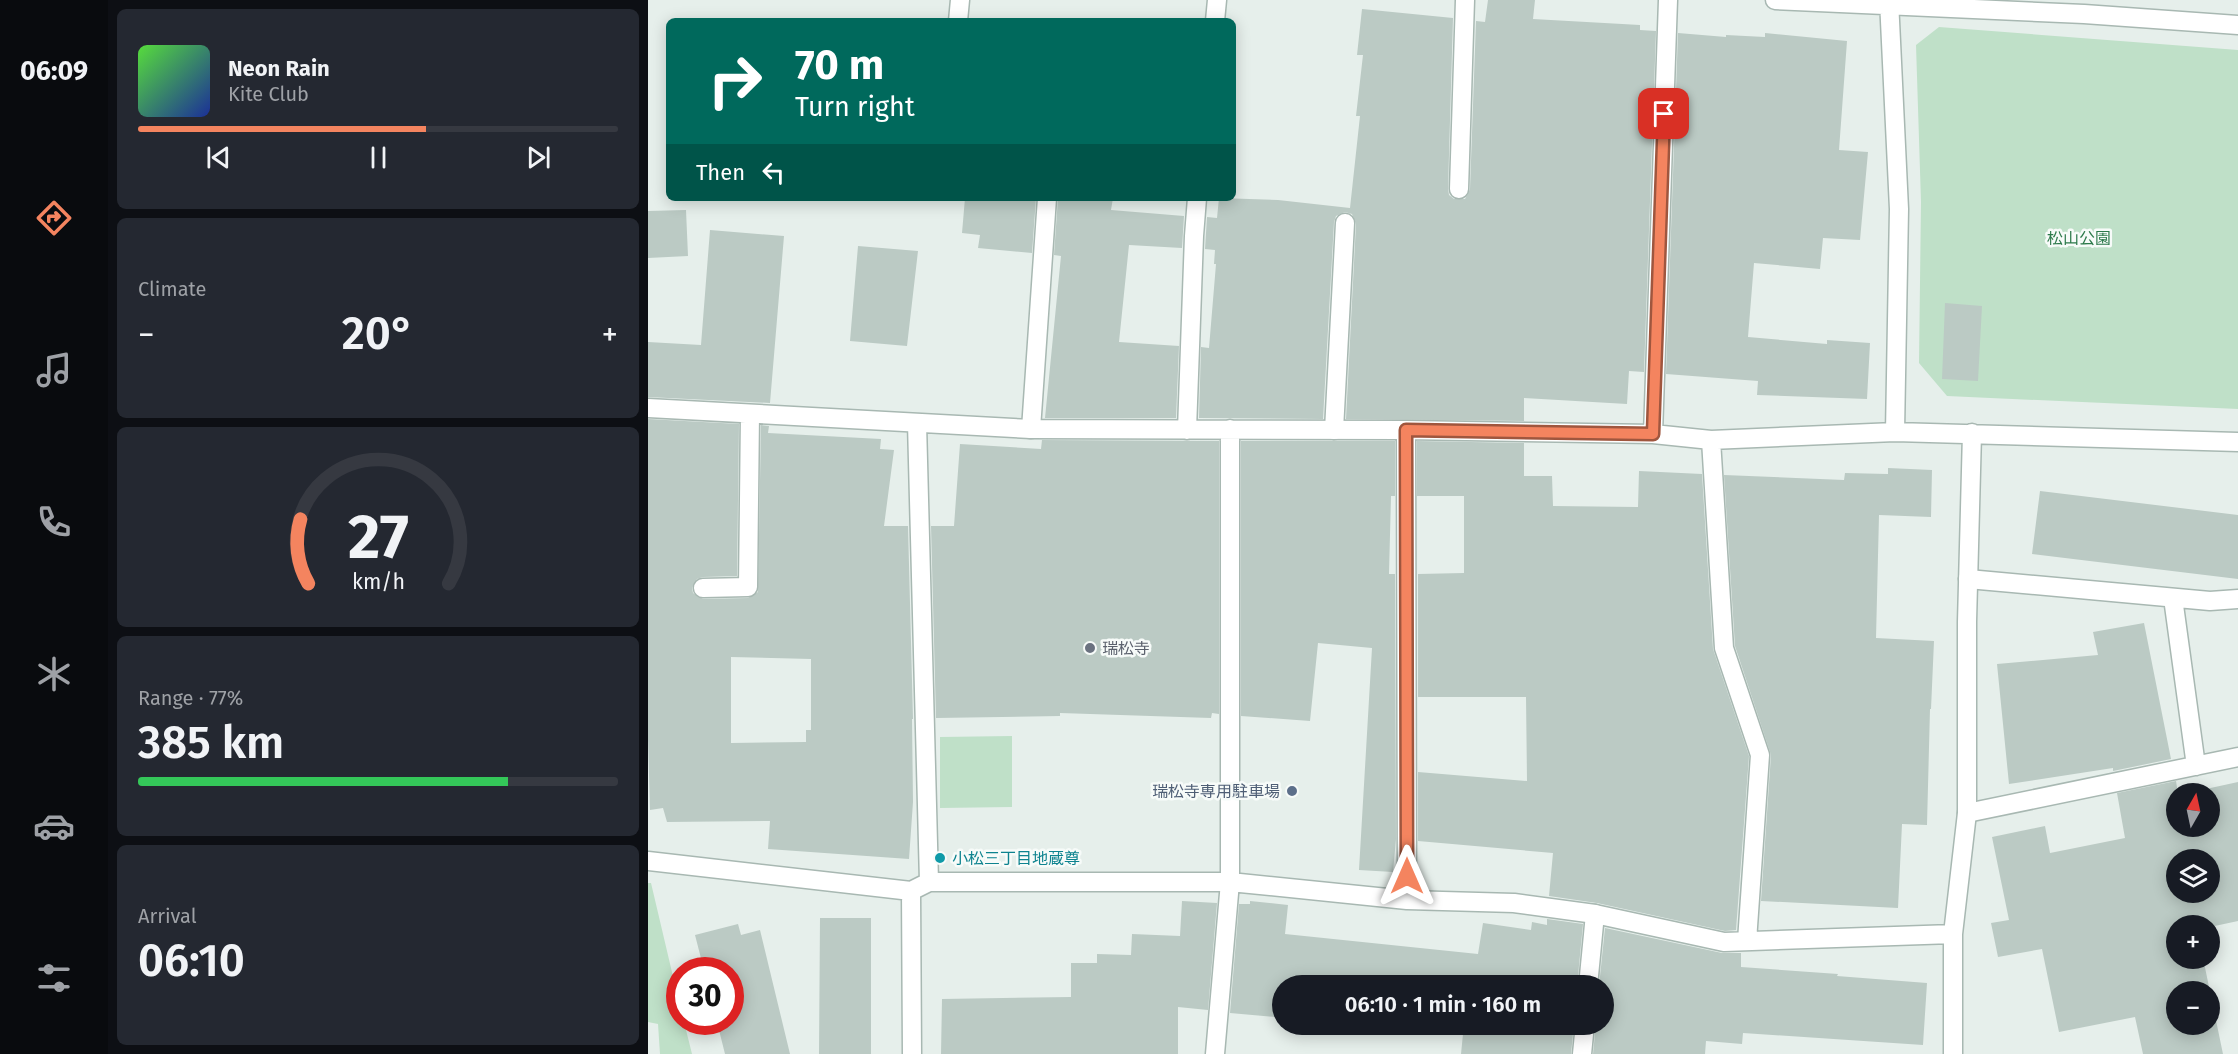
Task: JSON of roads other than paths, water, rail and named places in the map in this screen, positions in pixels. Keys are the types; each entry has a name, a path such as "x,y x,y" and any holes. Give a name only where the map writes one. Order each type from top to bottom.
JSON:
{"street":[{"path":"958,18 960,0"},
{"path":"1215,18 1217,0"},
{"path":"1459,189 1466,0"},
{"path":"1653,434 1668,0"},
{"path":"1775,0 1889,3 2238,25"},
{"path":"1889,3 1899,209 1895,432"},
{"path":"1031,429 1047,201"},
{"path":"1187,429 1197,201"},
{"path":"1334,429 1345,223"},
{"path":"648,408 1031,429 1406,430 1653,434 1711,440 1895,432 2238,442"},
{"path":"703,588 748,587 750,414"},
{"path":"917,423 929,882"},
{"path":"1215,1054 1230,882 1230,429"},
{"path":"1406,430 1407,900"},
{"path":"1953,1054 1953,934 1967,813 1968,579 1972,433"},
{"path":"1711,440 1724,648 1760,755 1747,941"},
{"path":"1968,579 2210,601 2238,599"},
{"path":"2173,598 2196,766"},
{"path":"1967,813 2238,757"},
{"path":"648,861 911,891 929,882 1230,882 1407,900 1514,903 1595,914 1724,942 1953,934"},
{"path":"911,891 912,1054"},
{"path":"1589,975 1595,914"},
{"path":"1582,1054 1584,1035"}],"place":[{"name":"瑞松寺","path":"1090,648"},
{"name":"瑞松寺専用駐車場","path":"1292,791"},
{"name":"小松三丁目地蔵尊","path":"940,858"}],"park label":[{"name":"松山公園","path":"2079,238"}]}
